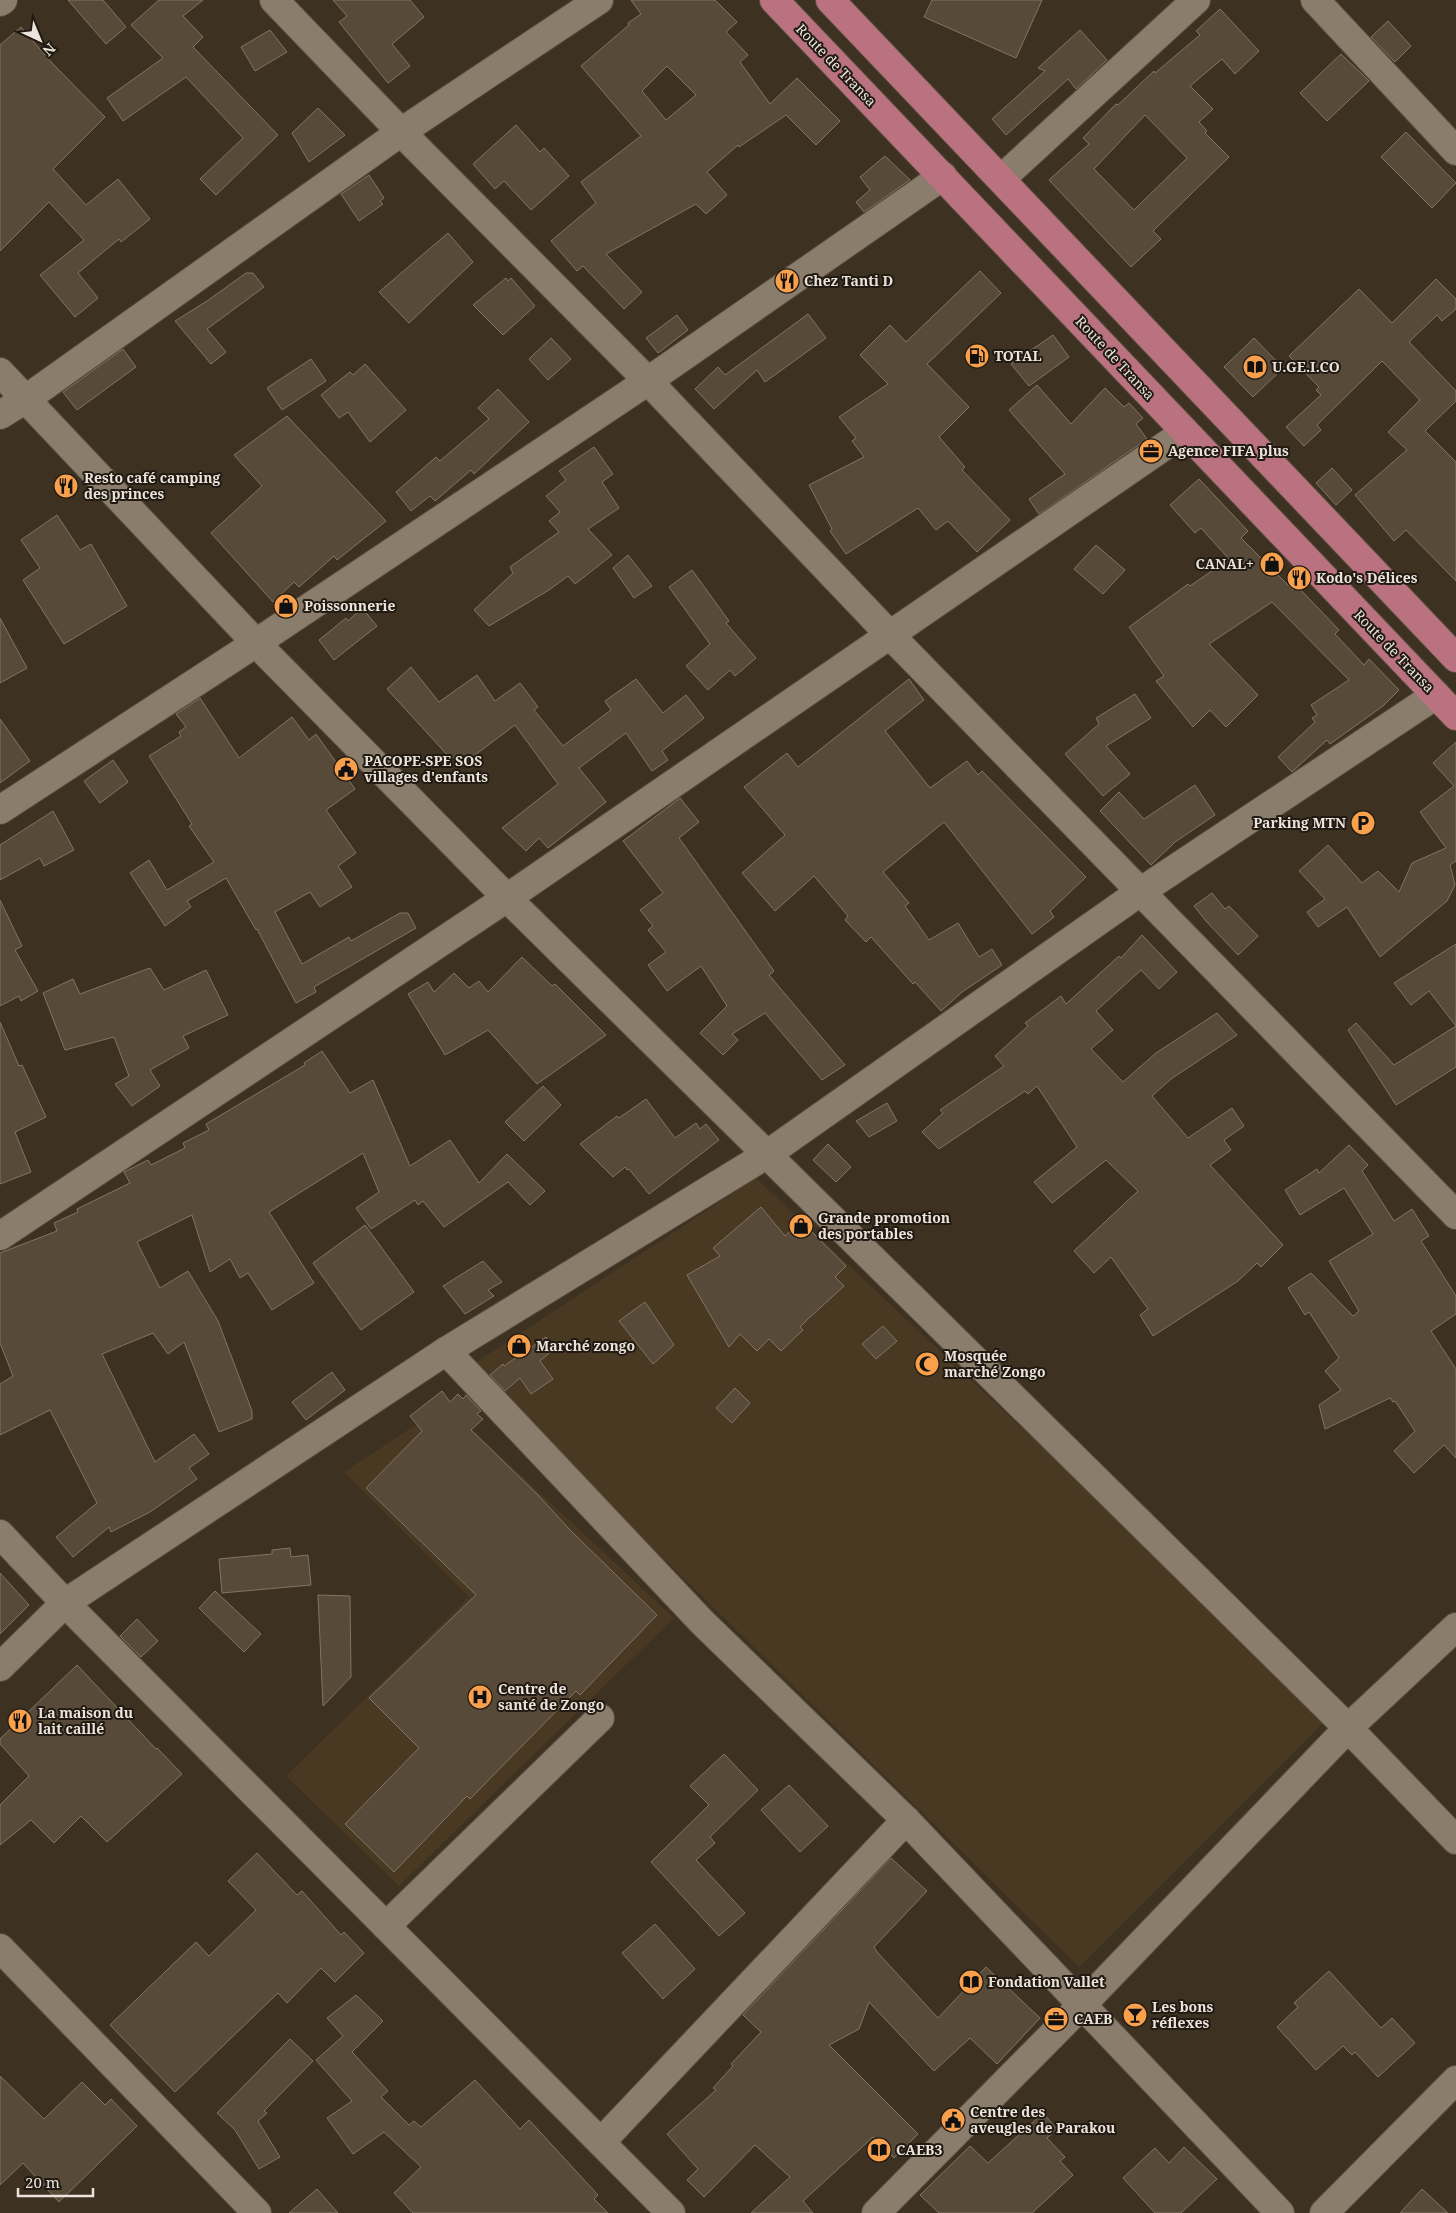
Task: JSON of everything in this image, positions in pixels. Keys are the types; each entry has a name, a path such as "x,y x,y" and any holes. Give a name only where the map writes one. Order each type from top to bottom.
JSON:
{"main road":[{"name":"Route de Transa","path":"774,0 1456,716"},
{"path":"830,0 1456,658"}],"street":[{"path":"274,0 400,132 648,381 889,634 1456,1215"},
{"path":"0,415 26,399 400,132 599,0"},
{"path":"1001,179 1196,0"},
{"path":"1315,0 1456,151"},
{"path":"0,810 256,643 648,381 943,176"},
{"path":"0,372 256,643 507,898 1348,1728 1456,1840"},
{"path":"0,1236 507,898 1185,432"},
{"path":"0,1667 65,1603 446,1351 766,1155 1140,892 1436,695"},
{"path":"446,1351 702,1622 906,1820 1280,2213"},
{"path":"0,1534 65,1603 671,2213"},
{"path":"876,2213 1083,2004 1348,1728 1456,1627"},
{"path":"386,1926 600,1718"},
{"path":"601,2142 906,1820"},
{"path":"0,1948 258,2213"},
{"path":"1324,2213 1456,2080"}],"shaded area":[{"path":"756,1178 1329,1717 1079,1967 469,1367"},
{"name":"Centre de santé de Zongo","path":"446,1405 674,1618 399,1886 286,1776 469,1597 344,1472"}],"building":[{"path":"68,0 103,0 126,27 106,44"},
{"path":"159,0 203,0 183,16 203,37 193,47 278,135 216,195 200,179 243,138 186,77 123,121 107,98 163,58 131,25"},
{"path":"333,0 410,0 424,17 392,44 410,66 388,83 339,22 347,16"},
{"path":"631,0 715,0 737,22 726,32 748,55 740,62 770,104 797,78 840,121 816,145 786,115 739,147 738,145 707,172 727,195 706,214 696,204 606,254 642,292 624,309 583,266 577,271 551,241 596,203 581,182 641,136 581,66 629,25 628,23 641,14","holes":["667,66 696,95 666,120 642,91"]},
{"path":"932,0 1042,0 1016,58 924,17"},
{"path":"1220,9 1259,51 1235,74 1222,59 1190,86 1213,109 1199,122 1207,131 1205,133 1229,157 1153,231 1161,239 1131,267 1049,180 1089,144 1083,138 1116,104 1118,105 1154,71 1155,73 1200,35 1196,31","holes":["1145,115 1187,158 1134,210 1094,169"]},
{"path":"1388,21 1411,46 1395,62 1371,37"},
{"path":"21,27 52,63 105,117 53,169 86,205 118,179 150,219 121,242 119,239 78,273 98,298 75,317 40,275 84,240 49,202 0,251 0,45"},
{"path":"270,30 287,52 255,71 241,47"},
{"path":"1080,30 1107,60 1076,89 1068,79 1006,135 992,119 1045,71 1038,68"},
{"path":"1341,54 1369,81 1327,121 1300,93"},
{"path":"318,108 345,135 309,162 292,133"},
{"path":"516,125 540,152 544,148 569,176 531,210 504,181 495,189 473,164"},
{"path":"1406,132 1456,183 1432,208 1381,157"},
{"path":"885,156 910,180 864,212 856,202 870,190 860,177"},
{"path":"369,175 384,198 380,201 383,204 359,221 341,194"},
{"path":"448,233 473,262 409,323 379,292"},
{"path":"980,271 1001,293 927,364 969,407 939,437 965,467 962,470 1010,520 977,552 948,521 936,530 918,508 846,554 830,531 832,529 809,485 864,457 852,441 856,438 839,417 888,384 860,355 890,325 906,342"},
{"path":"246,273 253,273 264,287 207,329 226,352 211,364 175,321"},
{"path":"506,278 508,281 511,278 535,306 503,335 473,305"},
{"path":"1436,279 1456,299 1456,309 1442,321 1437,315 1409,342 1456,391 1456,401 1425,431 1456,462 1456,581 1406,530 1394,541 1355,495 1407,450 1388,432 1420,400 1382,361 1317,425 1321,430 1304,446 1286,427 1321,395 1316,390 1319,387 1289,356 1359,289 1392,323"},
{"path":"808,314 826,338 765,382 757,370 714,409 695,389 718,367 725,375"},
{"path":"677,315 688,330 658,353 646,338"},
{"path":"1053,335 1069,357 1029,386 1011,364"},
{"path":"551,338 571,359 548,380 529,359"},
{"path":"1254,338 1283,368 1253,397 1224,367"},
{"path":"123,349 136,367 77,410 63,392"},
{"path":"311,359 326,381 282,410 267,388"},
{"path":"365,364 406,410 370,442 348,412 339,418 321,395 350,372 353,375"},
{"path":"1037,385 1071,424 1105,388 1124,407 1129,403 1143,418 1136,424 1147,439 1039,514 1029,499 1065,474 1009,410"},
{"path":"498,389 529,422 474,474 471,470 435,501 430,496 411,511 396,492 436,457 440,461 489,419 478,408"},
{"path":"287,416 386,521 337,560 334,556 299,587 294,582 273,602 211,533 262,486 234,455"},
{"path":"594,447 613,474 602,482 619,508 588,529 612,555 575,584 568,576 549,590 489,626 474,610 513,573 510,567 559,532 549,521 560,512 546,496 566,480 559,471"},
{"path":"1332,468 1352,490 1336,505 1316,483"},
{"path":"1199,479 1248,531 1241,538 1293,590 1297,586 1339,630 1335,634 1364,665 1369,659 1399,690 1383,706 1330,744 1327,740 1292,772 1278,757 1315,722 1312,718 1317,715 1311,705 1349,680 1272,602 1209,644 1258,695 1226,727 1210,710 1193,727 1156,681 1164,676 1129,627 1188,584 1190,586 1229,559 1201,528 1195,533 1170,505"},
{"path":"57,515 80,550 91,544 127,606 64,644 23,580 40,568 21,540"},
{"path":"1096,545 1125,570 1103,594 1074,569"},
{"path":"628,555 652,586 634,598 613,568"},
{"path":"692,570 729,621 726,623 756,658 735,676 730,670 708,690 686,666 710,644 669,587"},
{"path":"362,608 377,626 334,660 319,640 346,618 348,621"},
{"path":"0,618 27,668 0,683"},
{"path":"411,667 439,702 477,675 495,701 520,683 538,707 534,710 563,746 611,710 605,701 636,679 663,713 686,695 704,718 662,751 668,760 652,771 626,733 579,768 606,802 548,848 539,838 526,851 502,828 558,784 515,725 463,764 456,755 451,759 387,689"},
{"path":"909,679 924,700 885,731 930,788 967,761 978,775 982,771 1086,877 1050,911 1054,917 1032,934 944,822 883,872 909,903 905,906 929,940 958,923 979,957 992,949 1002,965 962,992 941,1011 915,982 913,984 871,937 866,942 845,920 848,916 814,876 775,911 742,873 785,835 744,787 787,753 798,767"},
{"path":"1135,694 1151,718 1106,746 1130,774 1103,796 1065,754 1099,724 1096,718"},
{"path":"200,698 239,758 292,717 309,740 316,734 355,789 326,810 356,853 338,866 352,887 320,907 310,892 275,912 302,964 349,937 351,941 400,913 408,913 416,928 314,987 316,992 296,1003 257,929 226,878 187,901 191,907 165,926 130,873 149,860 167,890 214,862 189,826 192,824 149,756 181,736 179,732 186,727 176,714"},
{"path":"0,719 30,761 0,783"},
{"path":"1456,742 1456,861 1450,865 1455,885 1447,901 1380,957 1347,907 1318,927 1307,912 1325,899 1299,871 1328,845 1362,883 1378,871 1399,892 1412,863 1446,848 1420,812 1454,786 1433,763"},
{"path":"113,760 128,782 100,803 84,781"},
{"path":"1195,785 1215,815 1175,842 1151,865 1100,811 1119,792 1144,819"},
{"path":"680,798 699,822 679,838 774,971 769,975 845,1065 822,1080 765,1013 732,1034 738,1040 723,1055 700,1033 727,1006 701,966 667,991 648,965 666,952 648,930 653,926 640,910 663,893 623,841"},
{"path":"53,811 74,850 44,866 40,858 0,880 0,845"},
{"path":"1212,893 1225,909 1229,906 1258,936 1238,955 1194,906"},
{"path":"0,900 22,946 15,950 38,991 21,1001 19,996 0,1006"},
{"path":"1142,935 1177,972 1159,989 1141,970 1096,1011 1113,1030 1091,1049 1123,1082 1156,1053 1217,1013 1237,1035 1171,1079 1152,1096 1188,1138 1232,1108 1244,1126 1224,1140 1231,1150 1210,1165 1283,1245 1261,1267 1257,1263 1238,1281 1153,1336 1140,1315 1148,1309 1111,1257 1094,1273 1074,1251 1138,1191 1106,1160 1052,1203 1034,1182 1077,1147 1037,1086 1028,1094 1025,1091 939,1149 922,1132 943,1113 940,1110 1004,1066 995,1056 1028,1026 1025,1023 1061,996 1066,1004 1119,956 1121,958"},
{"path":"1456,944 1456,1026 1429,991 1411,1005 1394,983"},
{"path":"522,957 552,986 555,984 606,1035 537,1084 488,1030 445,1055 408,994 428,982 434,992 454,973 469,988 479,981 488,992"},
{"path":"150,968 164,990 206,970 228,1015 183,1036 189,1048 150,1070 160,1086 132,1106 115,1084 129,1076 114,1037 65,1050 43,993 73,979 80,994"},
{"path":"0,1022 19,1066 22,1065 46,1117 15,1132 31,1172 0,1184"},
{"path":"1356,1023 1394,1065 1456,1026 1456,1067 1396,1105 1348,1030"},
{"path":"322,1051 350,1093 373,1080 410,1166 450,1140 479,1183 507,1154 545,1191 530,1205 508,1182 444,1227 423,1201 418,1205 415,1200 371,1229 356,1208 379,1192 363,1153 269,1212 314,1283 272,1310 248,1273 240,1278 230,1259 210,1272 192,1215 137,1242 160,1288 188,1271 218,1321 252,1411 252,1419 219,1432 184,1342 168,1354 153,1333 102,1354 155,1462 194,1434 209,1454 189,1468 197,1479 150,1512 111,1532 109,1527 73,1557 56,1537 97,1503 50,1410 0,1435 0,1384 13,1376 0,1343 0,1253 57,1231 54,1223 78,1212 77,1209 130,1183 124,1172 148,1160 151,1165 185,1148 183,1143 209,1130 206,1124 305,1065 304,1063"},
{"path":"543,1086 561,1105 524,1141 505,1122"},
{"path":"646,1099 675,1138 696,1123 700,1129 706,1124 719,1140 649,1194 629,1169 627,1170 625,1167 613,1177 580,1144 617,1116 619,1118"},
{"path":"887,1103 897,1121 869,1137 856,1121"},
{"path":"828,1144 851,1167 836,1182 813,1160"},
{"path":"1349,1145 1368,1165 1362,1171 1394,1221 1412,1209 1429,1236 1421,1241 1456,1296 1456,1314 1431,1331 1456,1369 1456,1458 1444,1445 1414,1473 1394,1451 1415,1431 1395,1401 1393,1402 1390,1398 1325,1429 1319,1405 1341,1390 1325,1371 1339,1358 1309,1312 1305,1315 1288,1288 1311,1273 1353,1316 1359,1311 1329,1261 1373,1234 1344,1188 1300,1215 1285,1190 1317,1169 1319,1173"},
{"path":"761,1207 785,1236 801,1221 846,1266 835,1277 844,1286 800,1327 803,1330 781,1351 769,1339 757,1351 740,1334 729,1347 687,1275 720,1256 713,1248"},
{"path":"365,1225 414,1292 361,1330 313,1263"},
{"path":"483,1261 502,1282 488,1290 494,1296 465,1314 443,1286"},
{"path":"645,1302 674,1345 653,1364 619,1321"},
{"path":"883,1326 897,1341 876,1359 862,1344"},
{"path":"546,1337 555,1348 540,1361 553,1379 531,1394 520,1378 505,1391 490,1375 503,1364 504,1366"},
{"path":"332,1372 345,1390 306,1420 292,1402"},
{"path":"735,1388 750,1403 732,1423 716,1408"},
{"name":"Centre de santé de Zongo","path":"442,1391 450,1402 458,1394 463,1399 466,1395 481,1411 477,1414 483,1419 471,1430 657,1615 580,1695 576,1691 470,1799 467,1796 394,1872 345,1824 419,1748 369,1698 476,1595 366,1488 422,1431 410,1416"},
{"path":"290,1548 291,1557 308,1555 311,1585 222,1593 219,1559 272,1554 272,1550"},
{"path":"0,1573 29,1605 0,1634"},
{"path":"215,1591 261,1634 244,1652 199,1608"},
{"path":"318,1595 350,1596 351,1677 323,1706"},
{"path":"137,1619 158,1641 141,1657 120,1636"},
{"path":"77,1665 182,1774 107,1842 81,1816 54,1843 31,1820 0,1845 0,1805 29,1776 0,1744 0,1739"},
{"path":"724,1754 758,1790 710,1837 715,1843 696,1860 745,1913 719,1936 651,1862 709,1805 690,1786"},
{"path":"789,1785 828,1826 800,1852 761,1810"},
{"path":"257,1853 297,1895 302,1891 341,1935 344,1932 364,1953 335,1982 321,1968 287,2003 278,1993 175,2092 110,2025 196,1942 209,1956 256,1910 228,1881"},
{"path":"891,1858 927,1891 874,1947 938,2018 986,1967 1040,2018 997,2064 970,2038 934,2071 869,2002 859,2029 829,2045 918,2134 894,2158 873,2137 803,2201 813,2213 751,2213 790,2177 755,2145 704,2197 687,2180 698,2169 667,2134 716,2090 713,2088 733,2066 731,2064 761,2032 743,2015"},
{"path":"655,1924 695,1969 663,1999 622,1953"},
{"path":"1329,1971 1381,2028 1392,2018 1415,2043 1378,2077 1355,2052 1352,2055 1343,2046 1316,2070 1277,2027 1298,2007 1294,2003"},
{"path":"356,1995 383,2021 352,2052 388,2091 381,2097 409,2125 414,2121 421,2127 475,2080 520,2129 529,2120 598,2195 594,2199 608,2213 413,2213 394,2193 421,2167 384,2132 353,2154 327,2118 352,2101 316,2060 343,2036 327,2018"},
{"path":"290,2039 313,2061 264,2111 267,2113 258,2121 280,2157 259,2169 235,2130 217,2113"},
{"path":"0,2076 44,2119 82,2082 105,2105 111,2099 137,2126 59,2202 23,2163 0,2185"},
{"path":"1043,2113 1057,2129 1047,2138 1065,2157 1060,2161 1073,2175 1032,2213 939,2213 920,2195 970,2146 988,2163"},
{"path":"1184,2147 1217,2179 1181,2213 1155,2213 1123,2178 1155,2148 1169,2163"},
{"path":"317,2189 338,2213 289,2213"},
{"path":"1422,2189 1448,2213 1400,2213"}],"place":[{"name":"Chez Tanti D","path":"787,281"},
{"name":"TOTAL","path":"977,356"},
{"name":"U.GE.I.CO","path":"1255,367"},
{"name":"Agence FIFA plus","path":"1151,451"},
{"name":"Resto café camping des princes","path":"66,486"},
{"name":"CANAL+","path":"1272,564"},
{"name":"Kodo's Délices","path":"1299,578"},
{"name":"Poissonnerie","path":"286,606"},
{"name":"PACOPE-SPE SOS villages d'enfants","path":"346,769"},
{"name":"Parking MTN","path":"1363,823"},
{"name":"Grande promotion des portables","path":"801,1226"},
{"name":"Marché zongo","path":"519,1346"},
{"name":"Mosquée marché Zongo","path":"927,1364"},
{"name":"Centre de santé de Zongo","path":"480,1697"},
{"name":"La maison du lait caillé","path":"20,1721"},
{"name":"Fondation Vallet","path":"971,1982"},
{"name":"Les bons réflexes","path":"1135,2015"},
{"name":"CAEB","path":"1056,2019"},
{"name":"Centre des aveugles de Parakou","path":"953,2120"},
{"name":"CAEB3","path":"879,2150"}]}
